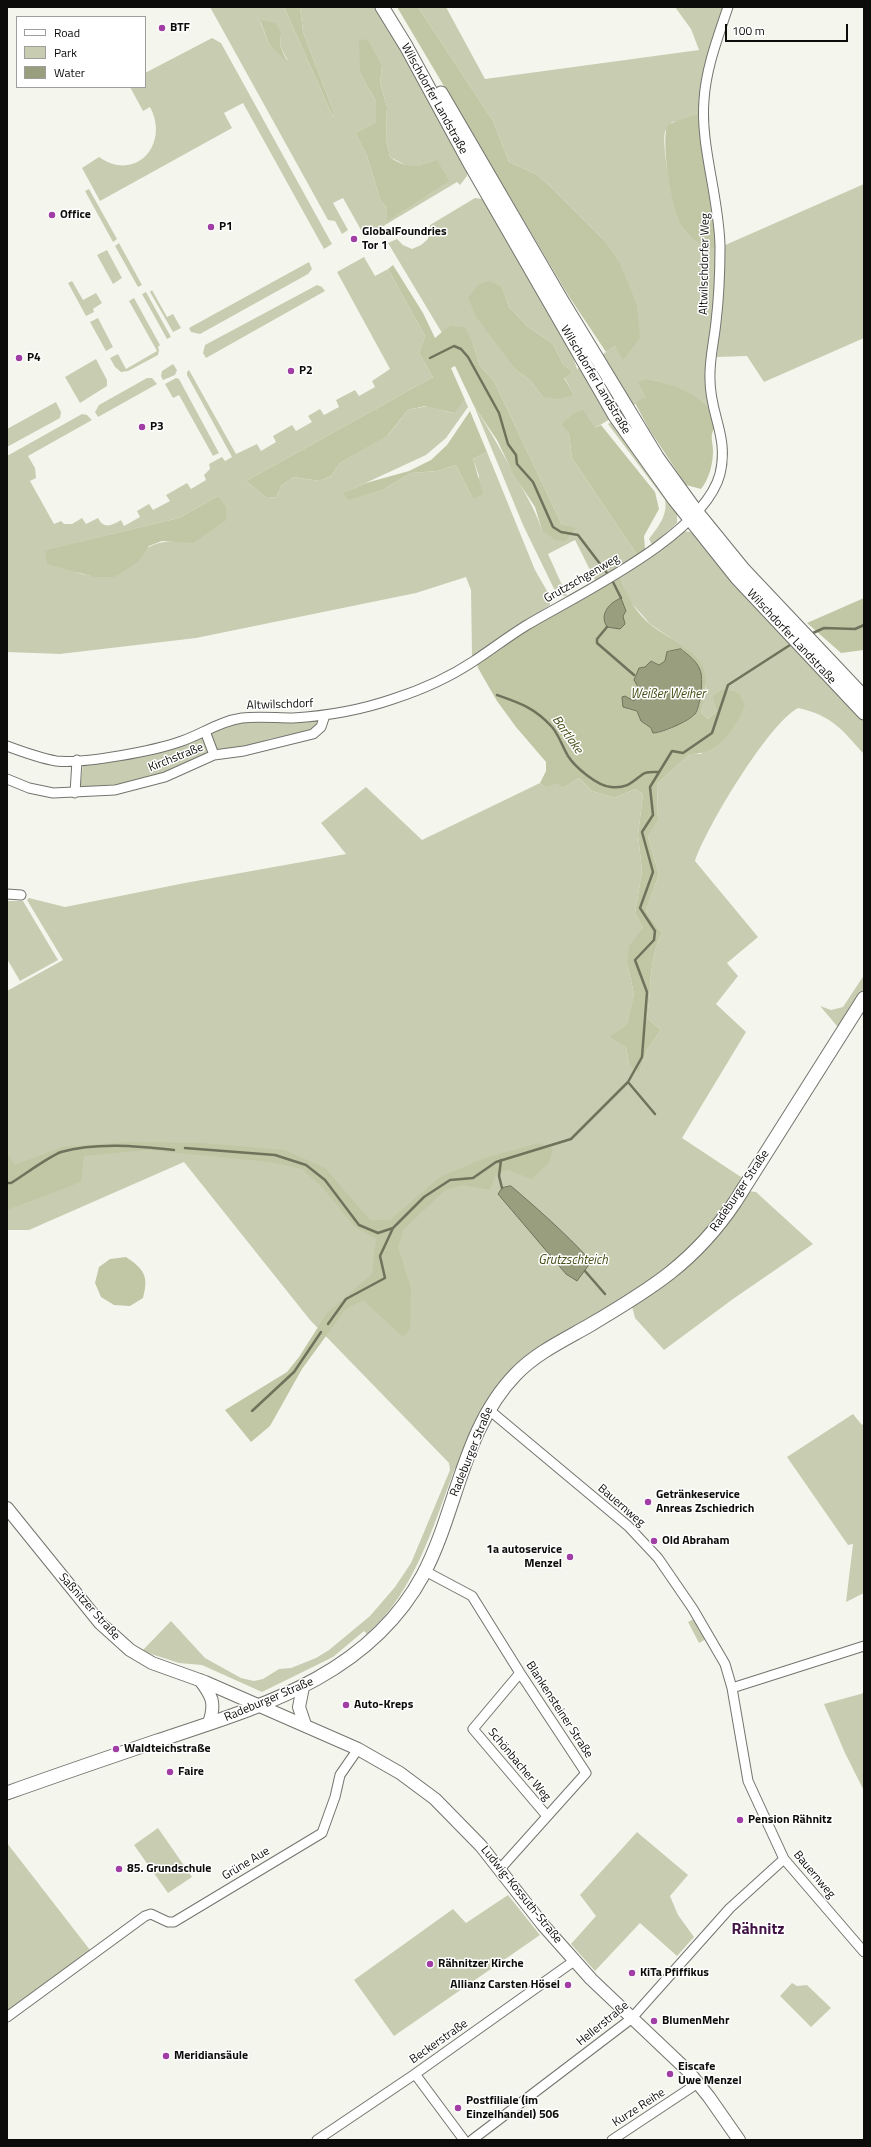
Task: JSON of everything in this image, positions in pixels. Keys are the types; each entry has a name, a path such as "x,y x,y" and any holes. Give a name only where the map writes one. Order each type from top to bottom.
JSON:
{"main road":[{"name":"Wilschdorfer Landstraße","path":"382,7 406,46 469,162 615,416 692,515 737,578 864,713"},
{"name":"Wilschdorfer Landstraße","path":"390,7 561,299 692,515 864,697"},
{"name":"Radeburger Straße","path":"7,1793 209,1723 303,1687 340,1665 377,1636 408,1600 425,1571 488,1409 517,1373 536,1357 650,1289 698,1250 719,1225 735,1202 864,998"}],"street":[{"name":"Altwilschdorfer Weg","path":"692,515 705,503 717,483 723,447 721,430 711,399 710,379 716,324 720,244 718,211 706,141 703,101 706,80 728,7"},
{"name":"Grutzschgenweg","path":"478,658 512,634 644,558 692,515"},
{"name":"Altwilschdorf","path":"7,746 42,758 60,761 77,760 166,746 243,718 292,718 325,715 376,705 410,693 478,658"},
{"name":"Kirchstraße","path":"7,779 29,788 53,793 115,790 165,777 214,755 244,751 313,734 321,727 325,715"},
{"name":"Kirchstraße","path":"205,731 214,755"},
{"path":"76,792 77,760"},
{"path":"7,894 21,895"},
{"name":"Bauernweg","path":"488,1409 628,1526 658,1558 693,1609 724,1664 732,1688 748,1781 784,1859 864,1952"},
{"name":"Saßnitzer Straße","path":"7,1508 85,1606 119,1642 152,1663 200,1680 259,1705"},
{"name":"Blankensteiner Straße","path":"425,1571 472,1596 520,1673 586,1773 500,1869"},
{"path":"732,1688 864,1646"},
{"name":"Schönbacher Weg","path":"520,1673 473,1729 547,1816"},
{"path":"200,1680 212,1699 213,1707 209,1723"},
{"path":"303,1687 299,1707 305,1725"},
{"name":"Ludwig-Kossuth-Straße","path":"259,1705 358,1749 400,1773 435,1799 471,1834 574,1961 631,2019 676,2059 698,2083 739,2140"},
{"name":"Grüne Aue","path":"7,2017 145,1916 151,1914 168,1922 174,1922 322,1833 335,1797 340,1775 358,1749"},
{"name":"Hellerstraße","path":"472,2140 631,2019 730,1908 784,1859"},
{"name":"Beckerstraße","path":"317,2140 415,2074 574,1961"},
{"path":"415,2074 464,2140"},
{"name":"Kurze Reihe","path":"612,2140 698,2083"}],"green space":[{"path":"210,7 284,7 333,117 334,113 303,32 300,7 378,7 467,171 467,176 460,185 457,182 365,237 343,198 333,203 348,230 342,234 335,221 328,220","holes":["260,21 281,34 280,46 288,61 269,44","382,66 380,83 387,107 386,140 390,157 409,167 426,165 387,221 387,208 380,199 367,156 355,133 376,122 376,101 360,73"]},
{"path":"418,7 446,7 485,79 699,50 691,29 675,7 724,7 701,112 688,119 672,122 665,132 664,140 673,198 681,224 691,237 717,250 716,298 706,369 709,410 681,390 648,379 647,397 595,428 563,424 569,434 572,458 637,555 595,580 575,540 548,554 567,596 557,595 523,525 474,406 490,431 526,495 542,530 562,525 494,381 480,366 473,344 449,326 442,333 388,243 397,239 403,245 412,249 421,245 428,239 430,225 475,198 482,199 488,203 572,354 577,369 589,362 570,328 597,358 615,346 624,359 603,239 536,174 509,162 493,121","holes":["502,287 509,307 527,326 553,344 563,364 573,372 564,377 574,395 543,397 530,380 516,370 505,353"]},
{"path":"212,38 221,43 332,244 324,249 243,103 224,113 232,128 100,201 82,168 99,157 113,164 125,165 137,162 146,156 152,146 156,134 155,121 150,107 143,111 131,88 146,88 146,72"},
{"path":"864,184 864,338 764,382 747,356 717,357 723,246"},
{"path":"89,189 117,239 113,242 85,191"},
{"path":"119,243 142,285 138,287 115,246"},
{"path":"107,250 122,278 113,284 97,255"},
{"path":"364,257 375,276 388,269 425,336 419,353 433,377 246,481 267,498 276,497 282,485 294,477 319,481 331,476 340,463 388,435 408,410 427,406 453,413 465,400 468,407 446,438 426,455 344,493 384,489 411,473 438,471 456,465 473,499 479,476 473,459 487,452 535,570 550,596 550,605 472,657 471,590 466,577 416,593 196,638 60,654 7,652 7,456 82,414 87,415 92,420 28,456 35,468 36,478 30,481 54,524 61,521 64,524 72,524 82,518 86,524 98,518 105,525 114,524 121,520 124,526 140,517 137,511 149,504 153,510 170,501 166,495 187,483 191,489 206,480 204,475 210,469 209,464 222,457 225,461 232,457 187,375 189,370 236,454 257,444 261,451 276,442 273,436 292,425 296,431 312,422 308,416 320,409 324,415 339,407 336,400 355,390 359,396 375,387 372,381 390,369 337,272","holes":["218,496 177,541 166,542 149,547 135,557 115,577 84,575 70,569 46,550 179,518"]},
{"path":"309,262 312,269 308,274 200,334 191,332 189,328"},
{"path":"72,281 83,300 96,293 102,303 93,309 94,312 86,316 68,283"},
{"path":"317,285 322,287 325,291 206,358 203,353 205,345"},
{"path":"152,290 167,317 173,314 181,328 173,332 150,292"},
{"path":"146,292 171,337 167,339 142,294"},
{"path":"134,298 160,345 158,347 158,355 128,371 121,372 115,367 110,358 118,354 126,369 157,351 129,301"},
{"path":"98,318 113,347 106,351 90,322"},
{"path":"96,359 107,380 107,386 80,403 65,377"},
{"path":"173,364 177,370 175,375 163,380 161,376 162,371"},
{"path":"147,378 152,378 157,384 98,417 95,412 99,405"},
{"path":"176,378 179,379 219,453 213,456 179,395 173,398 165,384"},
{"path":"56,402 61,412 60,418 7,447 7,429"},
{"path":"611,422 673,505 677,514 677,523 652,545 649,539 664,516 666,505 665,500 608,424"},
{"path":"683,531 696,535 757,606 864,720 864,754 836,725 820,715 798,708 785,718 771,734 739,778 712,825 695,861 758,937 727,963 738,976 716,1004 746,1032 682,1138 744,1179 712,1226 658,1277 523,1361 459,1470 455,1468 421,1557 410,1578 384,1617 367,1634 364,1631 333,1657 262,1692 202,1665 179,1663 142,1651 171,1621 205,1658 241,1678 254,1681 263,1679 279,1669 291,1668 316,1658 329,1650 370,1616 395,1587 411,1563 450,1470 449,1463 310,1320 184,1162 29,1230 7,1230 7,991 63,960 27,900 29,898 65,907 185,883 346,854 321,823 366,787 422,840 540,783 546,788 556,782 563,788 579,778 592,791 615,798 635,789 643,794 638,835 642,871 635,913 643,928 627,963 634,994 626,1047 629,1064 640,1071 647,1050 661,1030 647,1018 652,964 654,953 662,933 646,911 659,874 648,837 658,819 657,784 690,754 701,754 717,711 708,719 701,713 706,686 687,649 650,624 628,599 620,576 647,560"},
{"path":"317,719 316,727 308,731 269,739 254,745 217,751 209,734 239,723"},
{"path":"204,736 211,753 166,774 114,787 80,789 83,764 184,745"},
{"path":"7,901 23,901 58,960 20,981 7,959"},
{"path":"864,975 864,990 840,1027 837,1026 820,1006 831,1010 843,1007"},
{"path":"747,1191 756,1192 813,1244 733,1299 664,1350 635,1318 632,1306"},
{"path":"853,1414 862,1425 864,1423 864,1593 846,1602 853,1544 848,1545 787,1457"},
{"path":"694,1619 706,1639 699,1643 688,1622"},
{"path":"864,1693 864,1791 845,1753 824,1704"},
{"path":"158,1828 192,1877 168,1893 134,1845"},
{"path":"637,1832 688,1875 670,1896 678,1915 694,1937 677,1956 640,1923 595,1971 571,1944 596,1916 580,1895"},
{"path":"7,1843 90,1950 89,1953 7,2013"},
{"path":"508,1895 540,1935 394,2036 354,1980 453,1909 466,1923"},
{"path":"792,1983 797,1986 807,1985 831,2008 811,2027 780,1996"}],"shaded area":[{"path":"284,7 300,7 303,32 334,113 333,117"},
{"path":"397,7 418,7 493,121 509,162 536,174 550,186 603,239 620,264 637,306 640,338 623,360 615,346 606,352 568,295"},
{"path":"260,20 276,23 281,34 280,46 288,63 269,44"},
{"path":"367,39 382,66 380,83 387,107 386,140 390,157 402,164 413,166 424,165 437,160 449,181 387,221 387,208 380,199 367,156 355,133 376,122 376,101 360,73 359,41"},
{"path":"701,112 715,211 717,250 703,245 688,235 680,223 672,196 665,149 667,126 675,121"},
{"path":"393,265 423,313 435,338 449,326 465,327 473,344 480,366 494,381 562,525 576,528 565,541 555,540 542,530 535,507 514,475 497,440 474,406 455,366 451,368 465,400 454,413 425,406 408,410 387,436 340,463 331,476 319,481 294,477 282,485 276,497 267,498 246,481 433,377 419,353 425,336 388,269"},
{"path":"490,281 502,287 509,307 527,326 553,344 563,364 573,372 564,378 574,395 558,399 543,397 530,380 516,370 477,318 468,298 479,284"},
{"path":"648,379 673,386 689,393 703,403 710,411 715,427 712,436 712,461 710,471 701,489 686,485 649,429 635,403 646,397 638,382"},
{"path":"583,410 595,428 601,425 655,492 659,509 644,536 645,549 637,555 572,458 569,434 562,424 574,413"},
{"path":"470,411 487,452 473,459 483,494 473,499 456,465 438,471 411,473 384,489 348,500 343,493 366,483 409,471 431,460 447,445"},
{"path":"218,496 226,507 226,520 193,543 162,541 149,546 139,561 115,577 94,577 47,564 45,550 179,518"},
{"path":"620,576 628,596 640,615 657,630 687,649 694,655 703,667 706,684 701,713 708,719 717,711 713,696 723,689 739,693 745,705 731,731 718,745 700,753 690,754 657,784 658,820 648,837 659,874 646,911 662,933 654,953 652,964 647,1018 661,1030 647,1050 640,1071 634,1070 629,1064 626,1047 610,1037 628,1024 634,994 627,963 629,946 643,928 635,913 642,871 638,835 643,794 635,789 615,798 592,791 579,778 563,788 556,783 546,788 540,783 546,771 546,762 516,727 497,701 478,668 477,663 515,637","holes":["682,649 696,663 702,676 699,704 694,716 670,729 657,733 641,721 637,711 628,709 625,696 634,701 637,697 641,667 645,667 652,661 659,665 665,661 667,652"]},
{"path":"864,598 864,650 841,653 807,623"},
{"path":"129,1142 203,1143 285,1150 325,1168 370,1220 390,1220 440,1177 485,1158 539,1143 553,1149 549,1163 531,1179 508,1170 496,1174 490,1190 462,1185 444,1191 404,1229 398,1247 411,1288 410,1329 403,1337 363,1300 345,1310 302,1369 270,1426 251,1442 225,1410 287,1372 299,1357 327,1313 372,1274 376,1239 354,1226 323,1188 302,1169 270,1162 148,1150 84,1156 81,1182 7,1210 7,1153 15,1165 62,1147"},
{"path":"126,1257 137,1265 144,1274 145,1290 143,1298 130,1306 114,1305 101,1297 95,1283 99,1267 110,1259"}],"water":[{"path":"621,598 626,611 623,616 625,624 620,629 607,627 604,618 606,610 609,606"},
{"name":"Weißer Weiher","path":"681,649 695,661 701,674 701,693 697,711 692,717 669,729 653,733 651,728 641,721 637,711 623,707 622,697 625,696 634,701 637,697 638,687 634,680 639,668 645,667 651,661 659,665 665,661 667,652"},
{"name":"Grutzschteich","path":"511,1186 551,1221 589,1259 588,1266 577,1281 566,1274 498,1194 502,1188"}],"waterway":[{"path":"430,358 454,346 461,349 468,357 499,413 508,444 516,455 517,464 533,482 553,527 561,532 578,535 607,573"},
{"path":"613,582 621,598"},
{"name":"Bartlake","path":"813,633 824,628 855,629 864,625"},
{"path":"607,627 597,639 597,643 634,675"},
{"path":"185,1148 275,1155 306,1165 325,1180 359,1225 378,1233 393,1228 424,1197 450,1180 473,1178 496,1162 571,1139 628,1082 642,1057 647,992 635,960 654,940 655,931 640,908 653,872 642,832 653,815 650,787 672,751 683,753 712,733 728,685 790,645"},
{"name":"Bartlake","path":"497,695 520,704 546,720 559,737 571,760 593,780 605,786 625,786 645,773 658,772"},
{"path":"628,1082 655,1114"},
{"path":"7,1183 11,1183 56,1154 75,1149 117,1146 174,1150"},
{"path":"501,1160 499,1176 502,1188"},
{"path":"328,1324 346,1299 385,1278 380,1256 393,1228"},
{"path":"585,1271 605,1294"},
{"path":"252,1411 294,1372 321,1332"}],"place":[{"name":"BTF","path":"162,28"},
{"name":"Office","path":"52,215"},
{"name":"P1","path":"211,227"},
{"name":"GlobalFoundries Tor 1","path":"354,239"},
{"name":"P4","path":"19,358"},
{"name":"P2","path":"291,371"},
{"name":"P3","path":"142,427"},
{"name":"Getränkeservice Anreas Zschiedrich","path":"648,1502"},
{"name":"Old Abraham","path":"654,1541"},
{"name":"1a autoservice Menzel","path":"570,1557"},
{"name":"Auto-Kreps","path":"346,1705"},
{"name":"Waldteichstraße","path":"116,1749"},
{"name":"Faire","path":"170,1772"},
{"name":"Pension Rähnitz","path":"740,1820"},
{"name":"85. Grundschule","path":"119,1869"},
{"name":"Rähnitzer Kirche","path":"430,1964"},
{"name":"KiTa Pfiffikus","path":"632,1973"},
{"name":"Allianz Carsten Hösel","path":"568,1985"},
{"name":"BlumenMehr","path":"654,2021"},
{"name":"Meridiansäule","path":"166,2056"},
{"name":"Eiscafe Uwe Menzel","path":"670,2074"},
{"name":"Postfiliale (im Einzelhandel) 506","path":"458,2108"}],"district":[{"name":"Rähnitz","path":"758,1930"}]}
